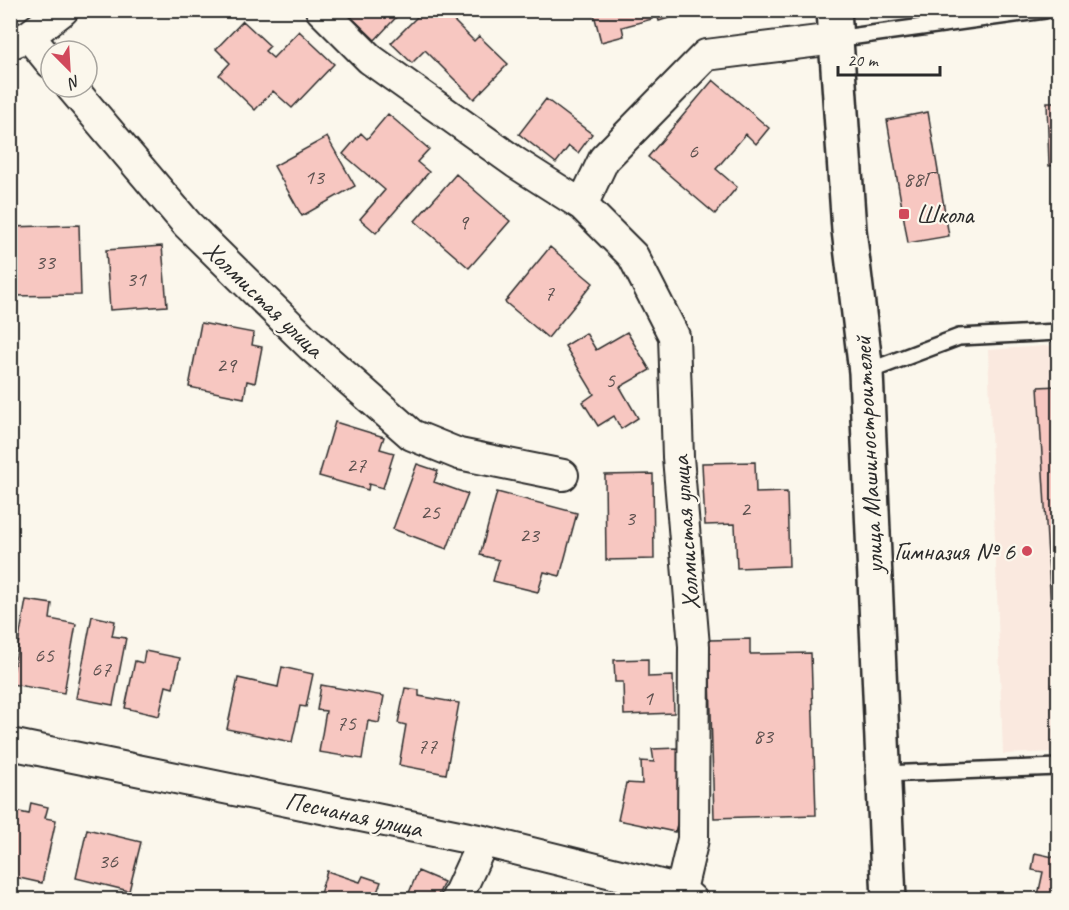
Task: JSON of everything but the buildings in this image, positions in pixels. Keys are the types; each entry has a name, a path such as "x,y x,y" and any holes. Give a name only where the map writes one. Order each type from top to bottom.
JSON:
{"street":[{"path":"39,54 20,40 63,10"},
{"name":"Холмистая улица","path":"321,10 370,59 516,163 582,205 633,256 674,336 678,457 694,646 693,839 686,895"},
{"path":"582,205 604,159 706,55 834,25"},
{"name":"улица Машиностроителей","path":"834,25 849,230 866,372 889,900"},
{"name":"Холмистая улица","path":"81,99 187,224 311,346 412,435 459,454 563,475"},
{"name":"Песчаная улица","path":"10,744 483,841 686,895"},
{"path":"456,900 483,841"}],"lane":[{"path":"834,25 1045,10"},
{"path":"866,372 959,336 1059,332"},
{"path":"884,774 1059,767"}],"shaded area":[{"name":"Гимназия № 6","path":"1058,345 1058,752 1003,754 988,350"}],"place":[{"name":"Школа","path":"904,214"},
{"name":"Гимназия № 6","path":"1027,551"}]}
